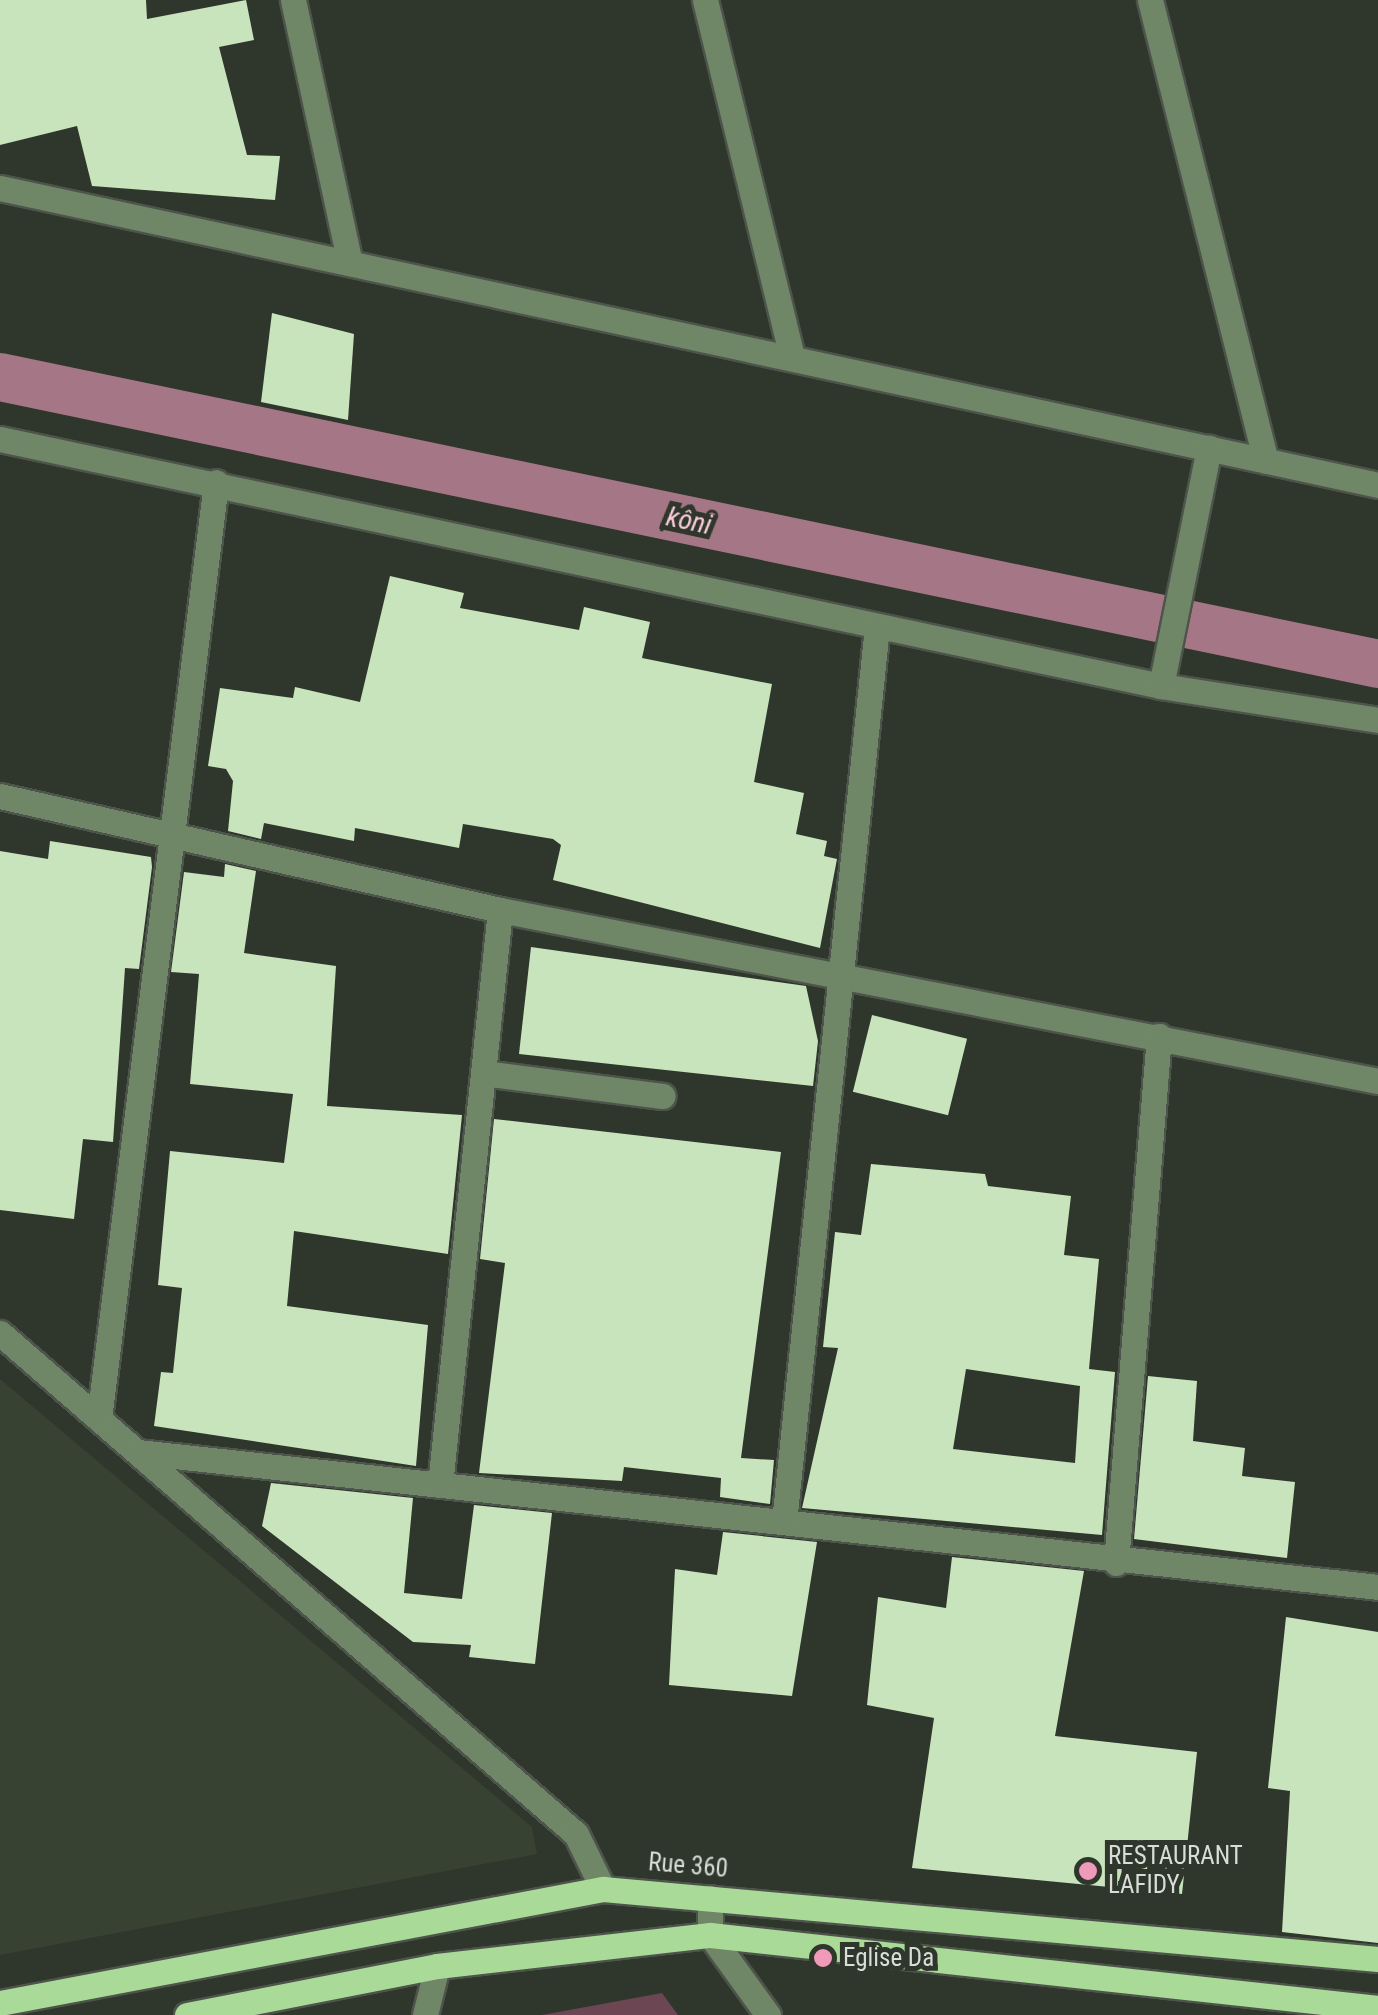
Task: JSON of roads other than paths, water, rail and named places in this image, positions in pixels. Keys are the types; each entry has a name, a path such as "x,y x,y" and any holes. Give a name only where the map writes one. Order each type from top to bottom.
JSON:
{"main road":[{"name":"Rue 360","path":"0,2002 604,1890 1378,1959"},
{"path":"187,2015 270,2007 436,1966 710,1935 1378,2008"}],"street":[{"path":"293,0 350,264"},
{"path":"705,0 792,358"},
{"path":"1150,0 1266,461"},
{"path":"0,188 1378,485"},
{"path":"0,438 877,627 1164,674 1378,720"},
{"path":"1164,674 1185,590 1209,448"},
{"path":"99,1419 176,832 216,482"},
{"path":"784,1522 877,627"},
{"path":"0,796 176,832 500,910 1378,1081"},
{"path":"440,1485 500,910"},
{"path":"1116,1563 1159,1036"},
{"path":"483,1074 663,1096"},
{"path":"0,1333 576,1834 604,1890"},
{"path":"138,1452 784,1522 1116,1563 1378,1587"},
{"path":"710,1898 710,1935 768,2015"},
{"path":"425,2015 436,1966"}],"waterway":[{"name":"kôni","path":"0,377 1378,664"}],"place":[{"name":"RESTAURANT LAFIDY","path":"1088,1871"},
{"name":"Eglise Da","path":"823,1958"}]}
